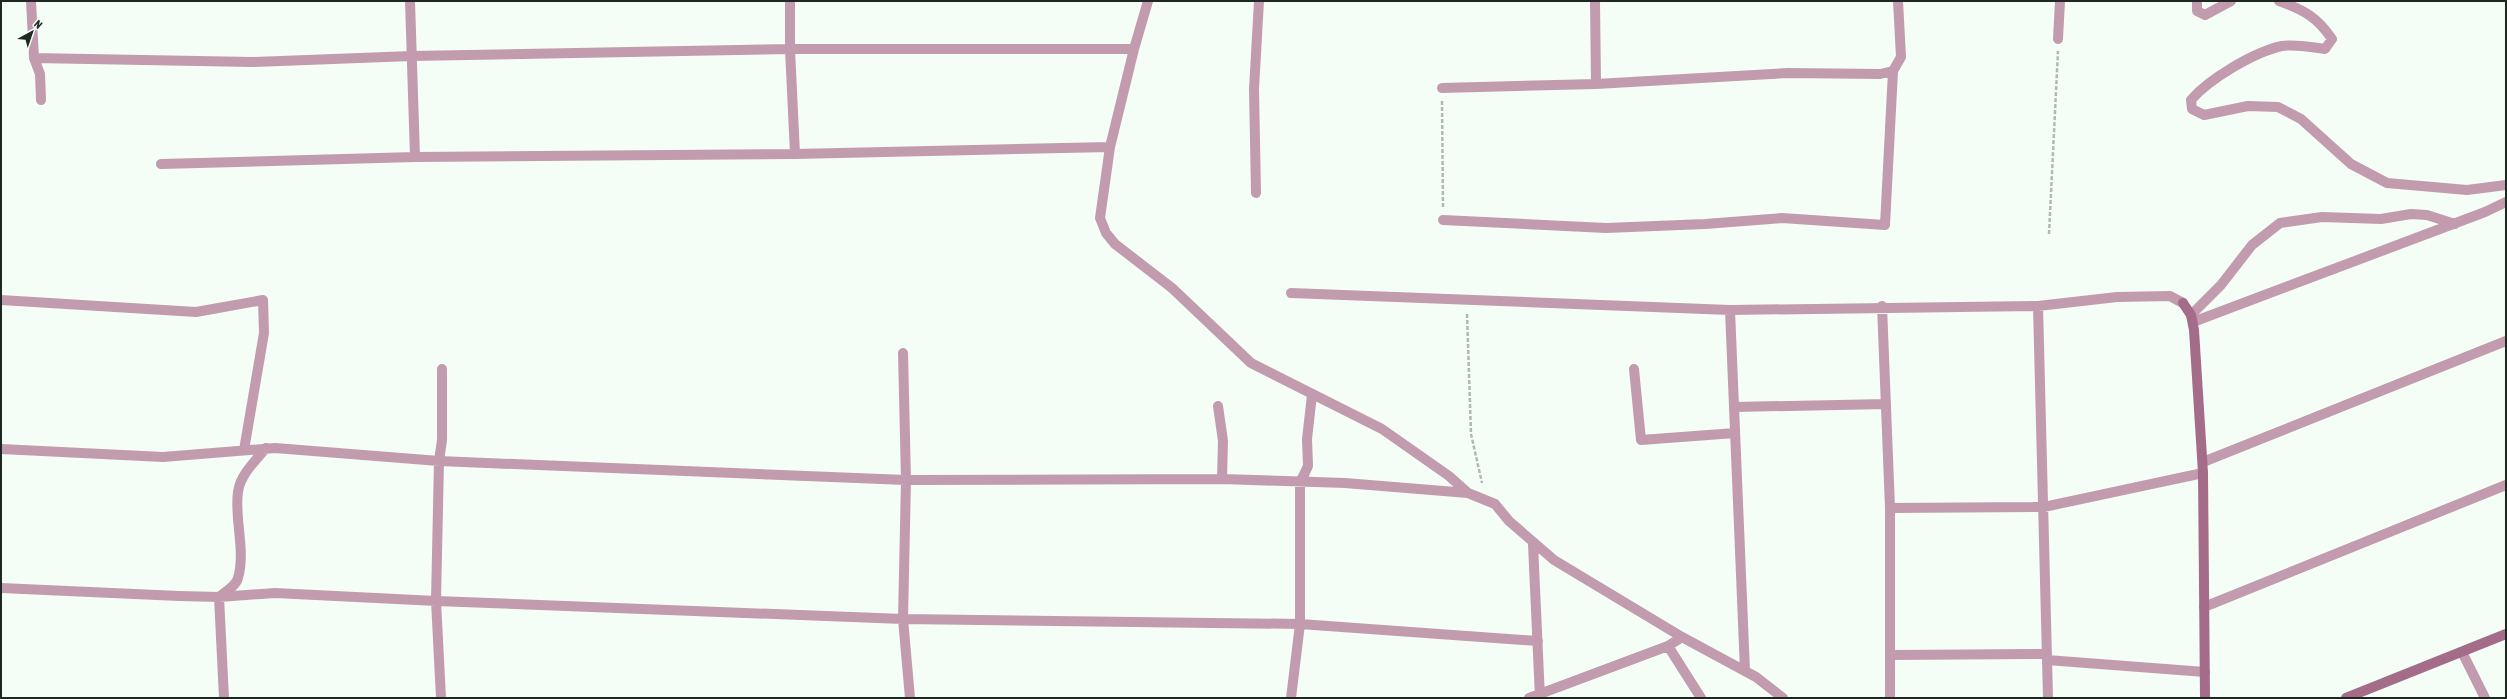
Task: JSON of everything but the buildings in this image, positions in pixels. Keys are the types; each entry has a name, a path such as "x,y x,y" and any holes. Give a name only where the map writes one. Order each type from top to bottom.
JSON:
{"street":[{"path":"30,1 34,58 40,74 41,100"},
{"path":"410,1 415,158"},
{"path":"790,1 790,48 795,154"},
{"path":"1148,1 1134,49 1110,147 1100,218 1111,238 1172,288 1239,355 1250,363 1297,385 1312,395 1382,429 1449,476 1468,493"},
{"path":"1256,193 1254,89 1259,1"},
{"path":"1594,1 1596,84"},
{"path":"1443,220 1606,228 1705,224 1782,218 1886,225 1893,71 1901,57 1898,1"},
{"path":"2058,39 2060,1"},
{"path":"2196,1 2197,11 2205,15 2231,1"},
{"path":"2279,1 2301,9 2321,23 2332,39 2325,49 2284,46 2267,51 2201,88 2191,100 2192,109 2204,115 2248,106 2278,107 2301,119 2351,164 2387,183 2467,190 2506,185"},
{"path":"34,58 252,62 412,56 790,48 1134,49"},
{"path":"1442,88 1596,84 1788,73 1880,74 1893,71"},
{"path":"161,164 415,158 795,154 1110,147"},
{"path":"2192,318 2455,224 2506,202"},
{"path":"2192,318 2221,285 2252,245 2280,223 2322,217 2381,219 2410,214 2427,215 2455,224"},
{"path":"1291,293 1730,310 1882,306 2038,306 2117,297 2170,296 2183,303 2192,318 2203,467 2205,698"},
{"path":"1,300 196,312 263,300 264,333 244,450"},
{"path":"1882,306 1890,508 1890,698"},
{"path":"2038,306 2048,698"},
{"path":"1730,310 1746,671"},
{"path":"1890,508 2044,507 2203,467 2506,341"},
{"path":"903,353 906,480 903,619 910,698"},
{"path":"441,698 436,602 438,461 442,440 442,369"},
{"path":"1634,369 1641,440 1735,433"},
{"path":"1291,698 1300,624 1300,483 1308,466 1307,439 1312,395"},
{"path":"1734,407 1886,404"},
{"path":"1218,406 1223,441 1222,479"},
{"path":"218,596 231,588 238,579 240,536 238,492 242,480 266,448"},
{"path":"1,449 163,457 266,448 438,461 906,480 1222,479 1300,483 1345,483 1468,493 1494,504 1509,521 1554,560 1682,637 1756,676 1783,698"},
{"path":"2204,607 2506,486"},
{"path":"1534,544 1540,696"},
{"path":"1,588 218,596 275,592 436,602 903,619 1300,624 1538,641"},
{"path":"218,596 224,698"},
{"path":"2346,698 2506,634"},
{"path":"1529,698 1540,696 1668,646 1682,637"},
{"path":"1668,646 1701,698"},
{"path":"2462,652 2485,698"},
{"path":"1890,654 2046,657 2205,672"}],"path":[{"path":"2050,234 2058,39"},
{"path":"1442,88 1443,220"},
{"path":"1466,300 1471,434 1482,483 1490,494 1494,504"}]}
